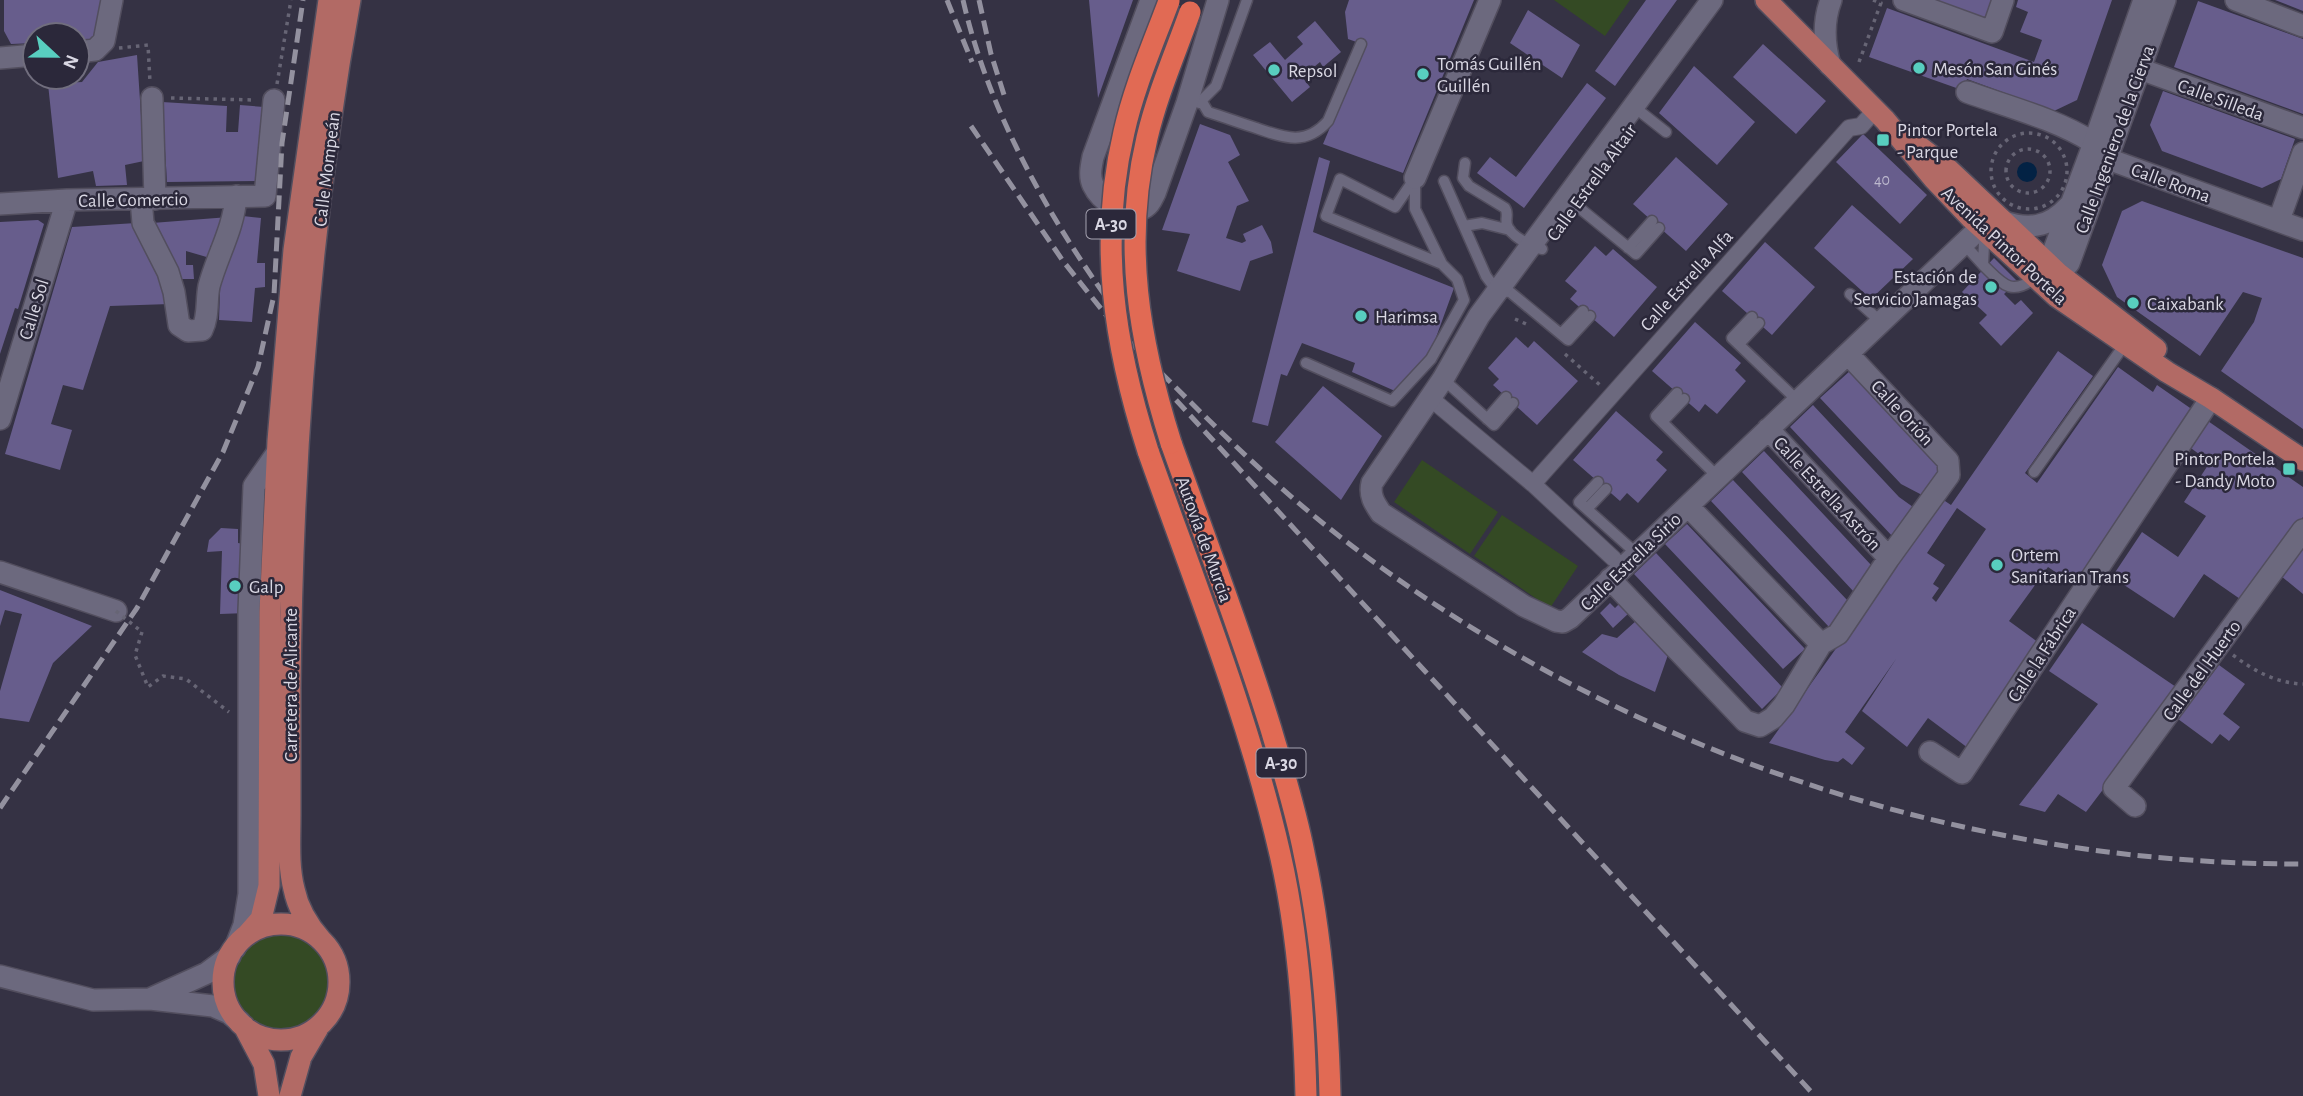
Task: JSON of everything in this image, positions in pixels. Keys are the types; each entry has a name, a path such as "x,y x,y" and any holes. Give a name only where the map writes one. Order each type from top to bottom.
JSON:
{"highway":[{"name":"Autovía de Murcia","path":"1163,0 1131,106 1114,181 1110,248 1116,328 1140,425 1218,641 1274,829 1290,905 1301,1010 1306,1096"},
{"name":"Autovía de Murcia","path":"1192,6 1154,113 1138,184 1135,247 1140,324 1153,383 1171,443 1245,646 1301,836 1320,951 1331,1096"}],"main road":[{"name":"Calle Mompeán","path":"296,337 306,153 329,0"},
{"name":"Calle Mompeán","path":"296,337 350,0"},
{"name":"Avenida Pintor Portela","path":"1766,0 1787,14 1830,65 1880,115 1934,179 1986,225"},
{"name":"Avenida Pintor Portela","path":"1880,115 1946,167 1986,225"},
{"path":"1986,225 2049,274"},
{"name":"Avenida Pintor Portela","path":"2049,274 2056,296 2303,460"},
{"name":"Avenida Pintor Portela","path":"2049,274 2174,363 2211,398"},
{"name":"Carretera de Alicante","path":"237,946 257,925 263,913 270,878 270,612 277,453 296,337"},
{"name":"Carretera de Alicante","path":"296,337 289,748 291,868 294,889 302,912 321,940"},
{"path":"270,1096 264,1064 242,1024 233,1014 225,995 224,975 237,946 265,926 285,924 305,929 321,940 335,960 339,973 337,998 307,1044 290,1096"},
{"path":"242,1024 260,1035 286,1039 303,1035 325,1020"}],"street":[{"path":"91,48 104,41 112,0"},
{"path":"1163,0 1093,157 1090,172 1094,186 1107,203 1125,209 1140,210 1149,205 1155,192 1194,102 1218,0"},
{"path":"1415,178 1490,0"},
{"name":"Calle Estrella Altair","path":"1545,616 1524,606 1381,513 1370,492 1372,482 1449,370 1479,316 1504,292 1637,110 1712,0"},
{"name":"Calle Estrella Altair","path":"1637,110 1725,0"},
{"path":"1787,14 1813,19 1830,0"},
{"path":"1830,0 1825,37 1830,65"},
{"path":"1904,0 1992,32 2003,0"},
{"path":"1986,225 2041,226 2050,223 2062,202 2101,151 2144,0"},
{"name":"Calle Ingeniero de la Cierva","path":"2049,274 2070,264 2101,151 2140,69 2165,0"},
{"path":"2236,0 2303,26"},
{"path":"0,58 21,56"},
{"name":"Calle Silleda","path":"2140,69 2303,128"},
{"name":"Calle Roma","path":"1967,92 2050,123 2101,151 2303,230"},
{"path":"152,98 148,199 143,223 168,272 179,325 188,331 202,330 205,324 209,287 235,211 236,197"},
{"name":"Calle Comercio","path":"0,204 265,196 274,100"},
{"name":"Calle Estrella Alfa","path":"1533,484 1849,128 1861,126 1880,115"},
{"path":"2278,220 2303,153"},
{"name":"Calle Sol","path":"0,419 3,396 67,200"},
{"path":"2049,274 2062,202"},
{"name":"Calle Estrella Sirio","path":"1545,616 1559,611 1688,506 1713,473 1768,429 1793,397 1848,354 1877,318 1986,225"},
{"name":"Calle Estrella Sirio","path":"1622,559 1877,318 1986,225"},
{"name":"Calle Orión","path":"1848,354 1948,461 1950,475 1889,558"},
{"path":"1429,397 1622,559 1745,721 1760,726 1773,718 1784,705 1821,644 1838,634 1889,558"},
{"name":"Calle la Fábrica","path":"1930,752 1962,773 2211,398"},
{"name":"Calle Estrella Astrón","path":"1768,429 1889,558"},
{"path":"1688,506 1821,644"},
{"name":"Calle del Huerto","path":"2135,806 2114,788 2303,530"},
{"path":"0,572 116,611"},
{"path":"150,999 207,973 237,946"},
{"path":"0,976 93,1000 150,999 213,1006 229,1013 242,1024"}],"lane":[{"path":"1247,0 1216,86 1194,102 1208,112 1287,138 1303,138 1320,131 1328,121 1361,44"},
{"path":"1637,110 1666,132"},
{"path":"1465,163 1463,178 1469,186 1506,208 1507,226 1510,230"},
{"path":"1415,178 1415,209 1441,264"},
{"path":"1306,363 1392,401 1431,359 1464,300 1457,279 1441,264 1326,216 1340,179 1395,207 1415,178"},
{"path":"1444,181 1486,276 1561,334 1586,314"},
{"path":"1571,201 1636,254 1656,224"},
{"path":"1464,226 1482,223 1510,230 1536,248"},
{"path":"1983,265 1986,225"},
{"path":"1964,244 2004,285 2014,289 2049,274"},
{"path":"1850,294 1877,318"},
{"path":"1755,320 1732,338 1793,397"},
{"path":"2034,472 2122,341"},
{"path":"1449,370 1494,425 1510,400"},
{"path":"1680,396 1656,416 1713,473"},
{"path":"1602,486 1580,502 1622,559"}],"path":[{"path":"91,51 148,45 152,98 274,100 291,0"},
{"path":"1859,62 1881,3 1873,0"},
{"path":"2035,133 2052,141 2060,149 2067,170 2060,192 2062,202 2024,209 2005,201 1993,185 1991,173 1997,149 2016,135 2035,133"},
{"path":"2041,189 2046,184 2050,171 2046,158 2042,153 2029,148 2016,152 2007,163 2007,177 2011,183 2021,192 2041,189 2062,202"},
{"path":"116,611 142,632 135,655 148,687 163,676 186,679 227,709 232,719"},
{"path":"2220,646 2253,670 2288,684 2303,684"}],"green space":[{"path":"1554,0 1630,0 1605,36"},
{"path":"1422,460 1498,512 1470,554 1394,502"},
{"path":"1502,515 1578,566 1550,608 1474,556"},
{"path":"275,924 300,928 319,939 332,955 338,975 337,995 330,1014 315,1029 280,1040 260,1036 246,1024 230,1006 223,982 227,965 233,957 262,929"}],"water":[{"path":"2027,162 2034,165 2037,172 2034,179 2027,182 2020,179 2017,172 2020,165"}],"building":[{"path":"4,0 101,0 97,39 91,39 91,21 21,21 21,44 11,44 4,31"},
{"path":"1089,0 1133,0 1098,98"},
{"path":"1349,0 1474,0 1403,173 1323,144 1365,45 1348,39 1345,12"},
{"path":"1646,0 1677,0 1615,86 1595,71"},
{"path":"1935,0 1992,0 1986,19"},
{"path":"2018,0 2112,0 2077,100 2054,111 1967,79 1962,90 1869,57 1887,8 2034,62 2042,40 2020,32 2028,12 2016,7"},
{"path":"2275,0 2303,0 2303,11"},
{"path":"2198,1 2303,39 2303,114 2174,67"},
{"path":"1528,10 1580,45 1562,78 1510,43"},
{"path":"1315,21 1341,52 1323,67 1320,62 1302,77 1310,87 1292,102 1253,55 1270,42 1285,60 1303,44 1297,37"},
{"path":"1763,44 1826,101 1796,134 1733,77"},
{"path":"137,55 144,161 125,165 127,185 96,186 93,171 58,178 49,91 91,91 91,71 98,62"},
{"path":"1694,66 1755,122 1717,165 1659,113"},
{"path":"1587,83 1606,98 1524,208 1477,173 1490,157 1516,177"},
{"path":"2163,91 2295,139 2281,179 2262,188 2162,151 2150,125"},
{"path":"162,102 227,106 226,132 238,132 240,105 264,107 261,176 256,181 167,182"},
{"path":"1200,124 1230,135 1240,155 1228,162 1249,201 1237,206 1226,238 1242,243 1246,241 1243,234 1262,225 1271,242 1273,253 1250,261 1240,291 1177,271 1190,234 1162,230"},
{"path":"1863,134 1927,195 1900,224 1836,162"},
{"name":"Harimsa","path":"1319,157 1330,161 1313,232 1454,288 1430,354 1395,391 1352,372 1355,363 1302,343 1287,376 1281,374 1268,426 1252,422"},
{"path":"1676,157 1728,204 1686,251 1633,204"},
{"path":"2142,201 2303,258 2303,429 2221,371 2254,322 2262,298 2243,292 2200,356 2117,297 2102,265 2122,211"},
{"path":"1852,205 1913,259 1871,299 1814,248"},
{"path":"243,216 261,218 257,263 265,263 265,287 255,288 252,322 219,320 221,264"},
{"path":"229,217 220,245 210,246 210,258 186,251 186,265 193,265 194,279 178,279 152,223"},
{"path":"38,220 44,224 18,309 15,308 0,354 0,222"},
{"path":"136,223 162,270 170,304 110,306 83,390 63,385 51,424 72,430 60,470 5,454 72,227"},
{"path":"1765,242 1815,287 1772,335 1722,291"},
{"path":"1595,246 1606,256 1613,249 1657,287 1614,337 1570,299 1577,291 1565,281"},
{"path":"1994,258 2017,281 2004,294 2015,305 2021,300 2033,313 2001,346 1979,323 1987,315 1962,292"},
{"path":"1695,322 1741,363 1735,370 1746,381 1717,414 1705,404 1699,412 1652,371"},
{"path":"1516,337 1528,348 1534,341 1578,381 1537,425 1493,385 1499,379 1488,368"},
{"path":"2058,351 2093,376 2025,473 2037,483 2118,367 2153,392 2157,385 2193,410 2076,586 2048,567 2009,621 2039,643 1968,748 1928,718 1907,747 1862,711 1896,659 1845,732 1865,748 1852,765 1843,758 1838,762 1825,760 1769,743 1942,499 1951,505","holes":["1957,508 1986,529 1936,602 1932,598 1939,588 1933,584 1945,565 1927,553"]},
{"path":"1851,370 1942,466 1922,495 1901,484 1820,398"},
{"path":"1323,386 1382,436 1341,500 1275,442"},
{"path":"1813,405 1899,497 1913,507 1893,537 1790,427"},
{"path":"1616,411 1663,452 1656,460 1667,470 1638,503 1627,493 1620,501 1573,460"},
{"path":"2205,419 2303,487 2303,517 2243,601 2204,574 2174,618 2112,577 2142,532 2178,557 2206,516 2184,502 2210,462 2188,446"},
{"path":"1764,451 1872,566 1854,592 1742,472"},
{"path":"1733,480 1848,601 1829,627 1711,501"},
{"path":"1687,524 1805,649 1783,669 1665,544"},
{"path":"221,528 238,529 238,543 250,545 247,613 220,614 222,551 207,552 209,540"},
{"path":"2303,544 2303,594 2281,576"},
{"path":"1656,553 1783,688 1762,709 1634,574"},
{"path":"0,590 92,626 53,663 29,722 0,718 0,691 22,614 5,610 0,626"},
{"path":"1621,602 1630,612 1613,628 1600,613 1610,603 1615,608"},
{"path":"1637,620 1669,652 1655,692 1619,675 1582,652 1602,634 1617,638"},
{"path":"2082,623 2179,689 2086,812 2058,794 2045,812 2019,805 2098,704 2049,671"},
{"path":"2219,665 2245,684 2223,714 2240,727 2229,741 2220,734 2212,744 2178,719"}],"railway":[{"path":"0,808 137,608 223,452 258,367 274,295 282,143 303,0"},
{"path":"947,0 972,62"},
{"path":"963,0 989,85 1026,167 1072,246 1122,319"},
{"path":"979,0 991,54 1006,101"},
{"path":"971,126 1063,261 1122,335"},
{"path":"1116,328 1255,464 1343,539 1448,613 1560,678 1676,734 1796,780 1920,817 2047,843 2174,859 2303,864"},
{"path":"1176,400 1815,1096"}],"place":[{"name":"Mesón San Ginés","path":"1919,68"},
{"name":"Repsol","path":"1274,70"},
{"name":"Tomás Guillén Guillén","path":"1423,74"},
{"name":"Pintor Portela - Parque","path":"1883,140"},
{"name":"Estación de Servicio Jamagas","path":"1991,287"},
{"name":"Caixabank","path":"2133,303"},
{"name":"Harimsa","path":"1361,316"},
{"name":"Pintor Portela - Dandy Moto","path":"2289,469"},
{"name":"Ortem Sanitarian Trans","path":"1997,565"},
{"name":"Galp","path":"235,586"}]}
